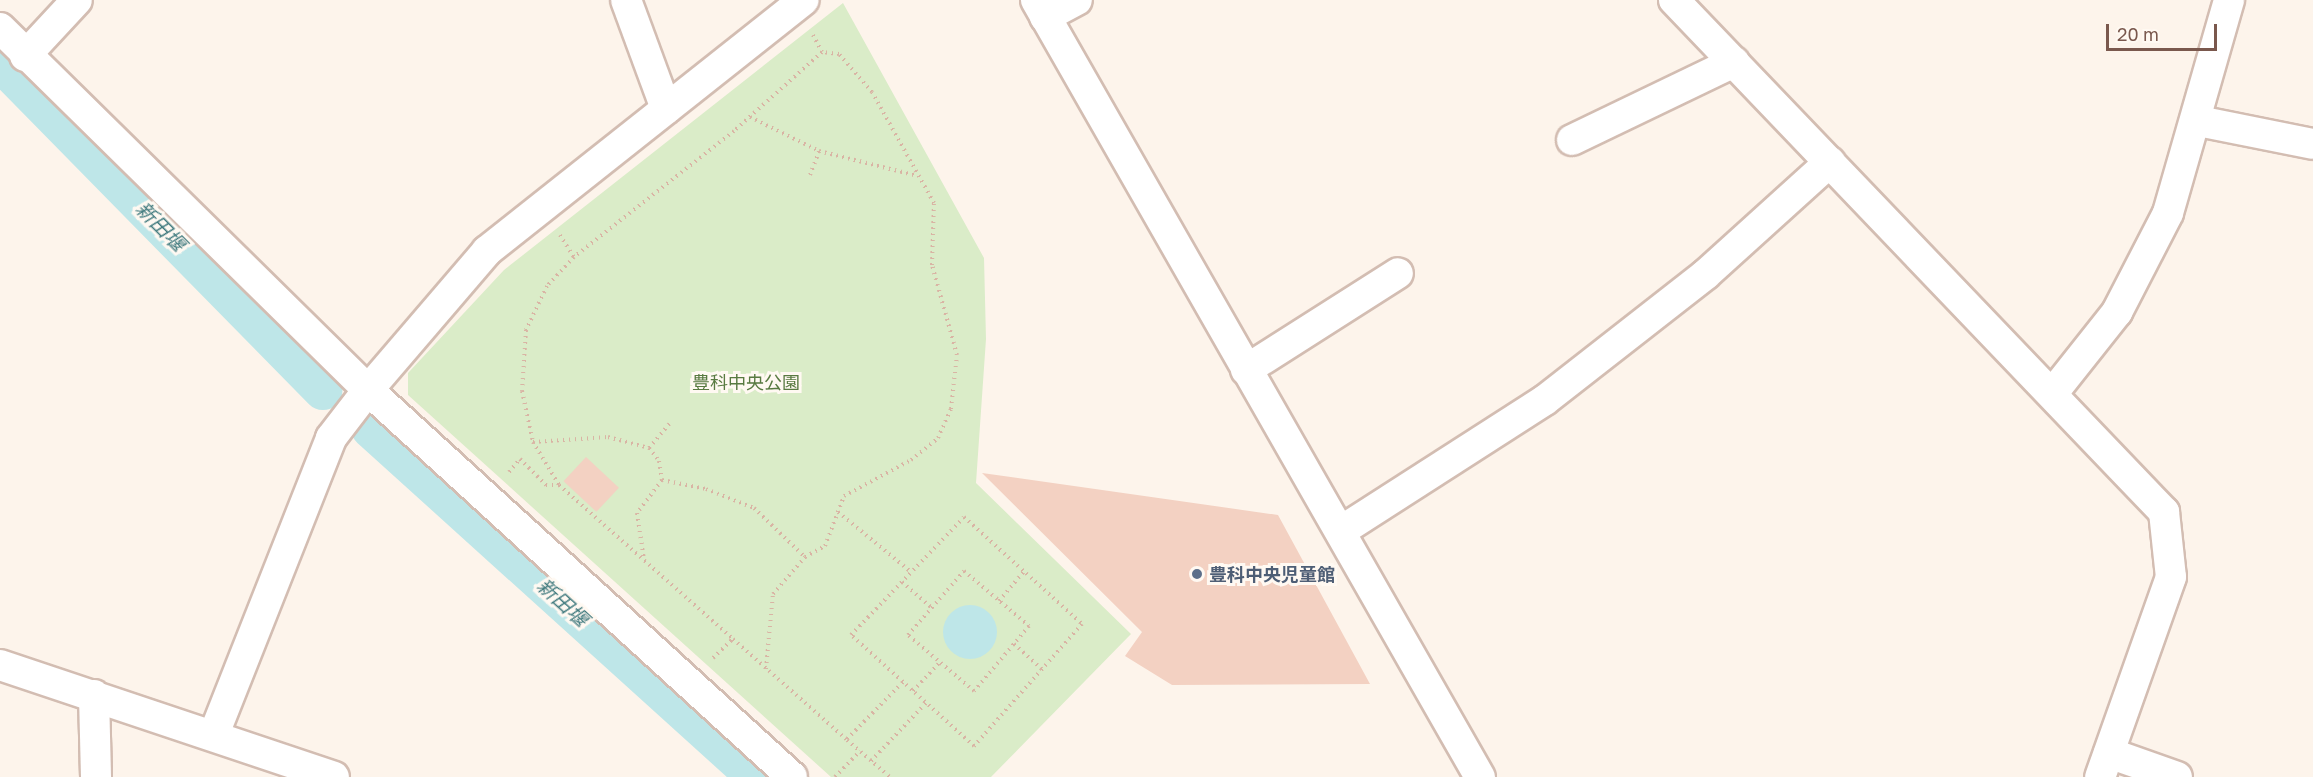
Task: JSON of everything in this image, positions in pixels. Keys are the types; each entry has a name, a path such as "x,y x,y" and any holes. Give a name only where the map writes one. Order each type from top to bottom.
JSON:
{"street":[{"path":"26,56 77,0"},
{"path":"627,0 666,109"},
{"path":"214,734 331,438 368,390 487,251 804,0"},
{"path":"1077,0 1041,8 1480,777"},
{"path":"1674,0 2164,512 2171,577 2105,765 2177,777"},
{"path":"2052,394 2117,312 2168,213 2198,121 2229,0"},
{"path":"0,28 368,390 792,777"},
{"path":"1572,140 1734,62"},
{"path":"2198,121 2313,144"},
{"path":"1341,531 1545,400 1706,274 1830,162"},
{"path":"1246,370 1398,273"},
{"path":"0,665 214,734 333,777"},
{"path":"94,695 96,777"}],"path":[{"path":"766,669 773,594 805,556 825,546 844,496 910,460 938,438 951,409 957,355 932,265 934,203 914,175 872,92 839,54 822,52 750,117 574,256 547,286 526,330 522,391 533,442 559,485 766,669 890,777"},
{"path":"750,117 819,151 914,175"},
{"path":"810,175 819,151"},
{"path":"649,448 672,421"},
{"path":"533,442 608,437 649,448 659,460 662,480 637,513 645,561"},
{"path":"516,479 507,471 520,459 546,485 559,485"},
{"path":"662,480 706,489 754,508 805,556"},
{"path":"838,512 911,572"},
{"path":"964,517 1082,624 974,746 851,635 911,572 964,517"},
{"path":"964,571 1029,626 974,691 908,635 932,608 964,571"},
{"path":"999,601 1024,571"},
{"path":"902,582 932,608"},
{"path":"1014,644 1042,669"},
{"path":"913,691 940,662"},
{"path":"847,740 903,682"},
{"path":"871,761 926,703"},
{"path":"835,777 860,751"}],"green space":[{"name":"豊科中央公園","path":"843,3 984,258 986,339 976,483 1131,634 991,777 831,777 408,395 408,373 504,270"}],"water":[{"path":"970,605 980,607 989,613 995,622 997,632 995,642 989,651 980,657 970,659 960,657 951,651 945,642 943,632 945,622 951,613 960,607"}],"building":[{"path":"586,457 619,488 596,512 563,481"},
{"name":"豊科中央児童館","path":"982,473 1278,515 1370,684 1172,685 1125,656 1142,632"}],"waterway":[{"name":"新田堰","path":"0,62 322,390"},
{"name":"新田堰","path":"370,428 756,777"}],"place":[{"name":"豊科中央児童館","path":"1197,574"}]}
